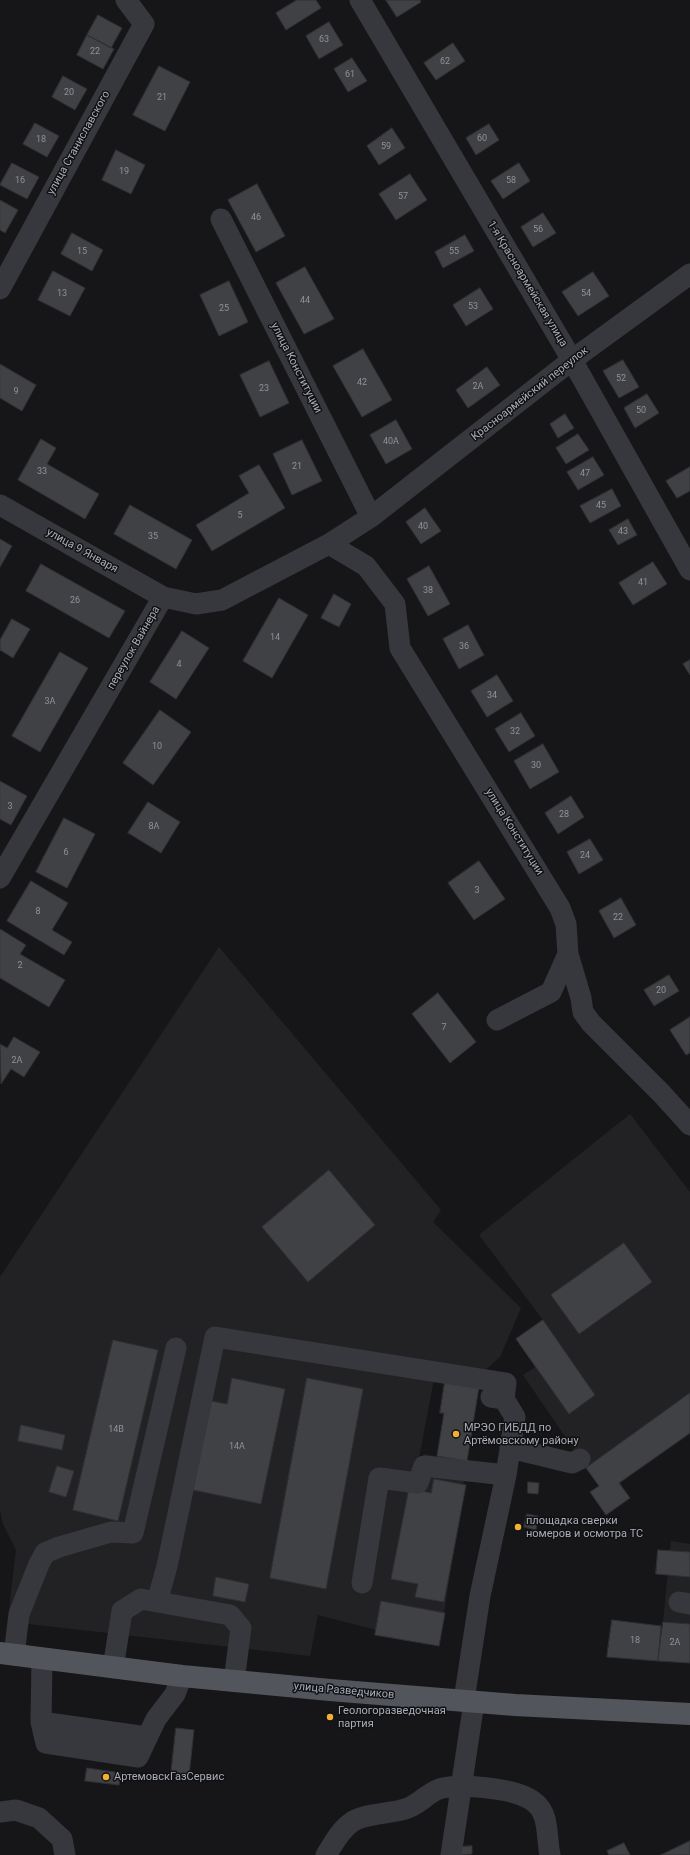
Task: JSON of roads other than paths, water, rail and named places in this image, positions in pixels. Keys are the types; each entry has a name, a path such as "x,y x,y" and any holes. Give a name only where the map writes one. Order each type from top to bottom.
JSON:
{"main road":[{"name":"улица Разведчиков","path":"7,1654 182,1676 515,1706 690,1714"}],"street":[{"name":"улица Станиславского","path":"0,289 144,24 126,0"},
{"name":"1-я Красноармейская улица","path":"360,0 572,360 690,570"},
{"name":"улица Конституции","path":"221,219 371,517"},
{"name":"Красноармейский переулок","path":"371,517 572,360 690,274"},
{"name":"улица 9 Января","path":"0,505 163,597"},
{"name":"переулок Вайнера","path":"0,878 163,597 196,604 222,600 329,544 371,517"},
{"name":"улица Конституции","path":"329,544 366,566 396,604 400,648 560,908 566,924 568,954 581,998 583,1012 591,1023 662,1094 690,1125"},
{"path":"497,1020 551,992 568,954"},
{"path":"551,992 583,1012"},
{"path":"157,1602 167,1566 215,1337 506,1383 498,1398 515,1417 506,1475 480,1596 461,1786 452,1855"},
{"path":"7,1654 19,1614 39,1564 46,1553 59,1547 111,1532 133,1533 176,1348"},
{"path":"510,1448 572,1463 580,1459"},
{"path":"362,1583 380,1478 418,1483 424,1466 506,1475"},
{"path":"113,1668 122,1611 141,1599 230,1615 241,1628 234,1681"},
{"path":"42,1659 42,1727 145,1742 156,1719 175,1694 182,1676"},
{"path":"326,1855 343,1828 354,1820 408,1808 439,1789 461,1786 515,1792 534,1801 545,1814 550,1855"},
{"path":"0,1812 16,1810 39,1818 62,1838 65,1855"}],"place":[{"name":"МРЭО ГИБДД по Артёмовскому району","path":"456,1434"},
{"name":"площадка сверки номеров и осмотра ТС","path":"518,1527"},
{"name":"Геологоразведочная партия","path":"330,1717"},
{"name":"АртемовскГазСервис","path":"106,1777"}]}
